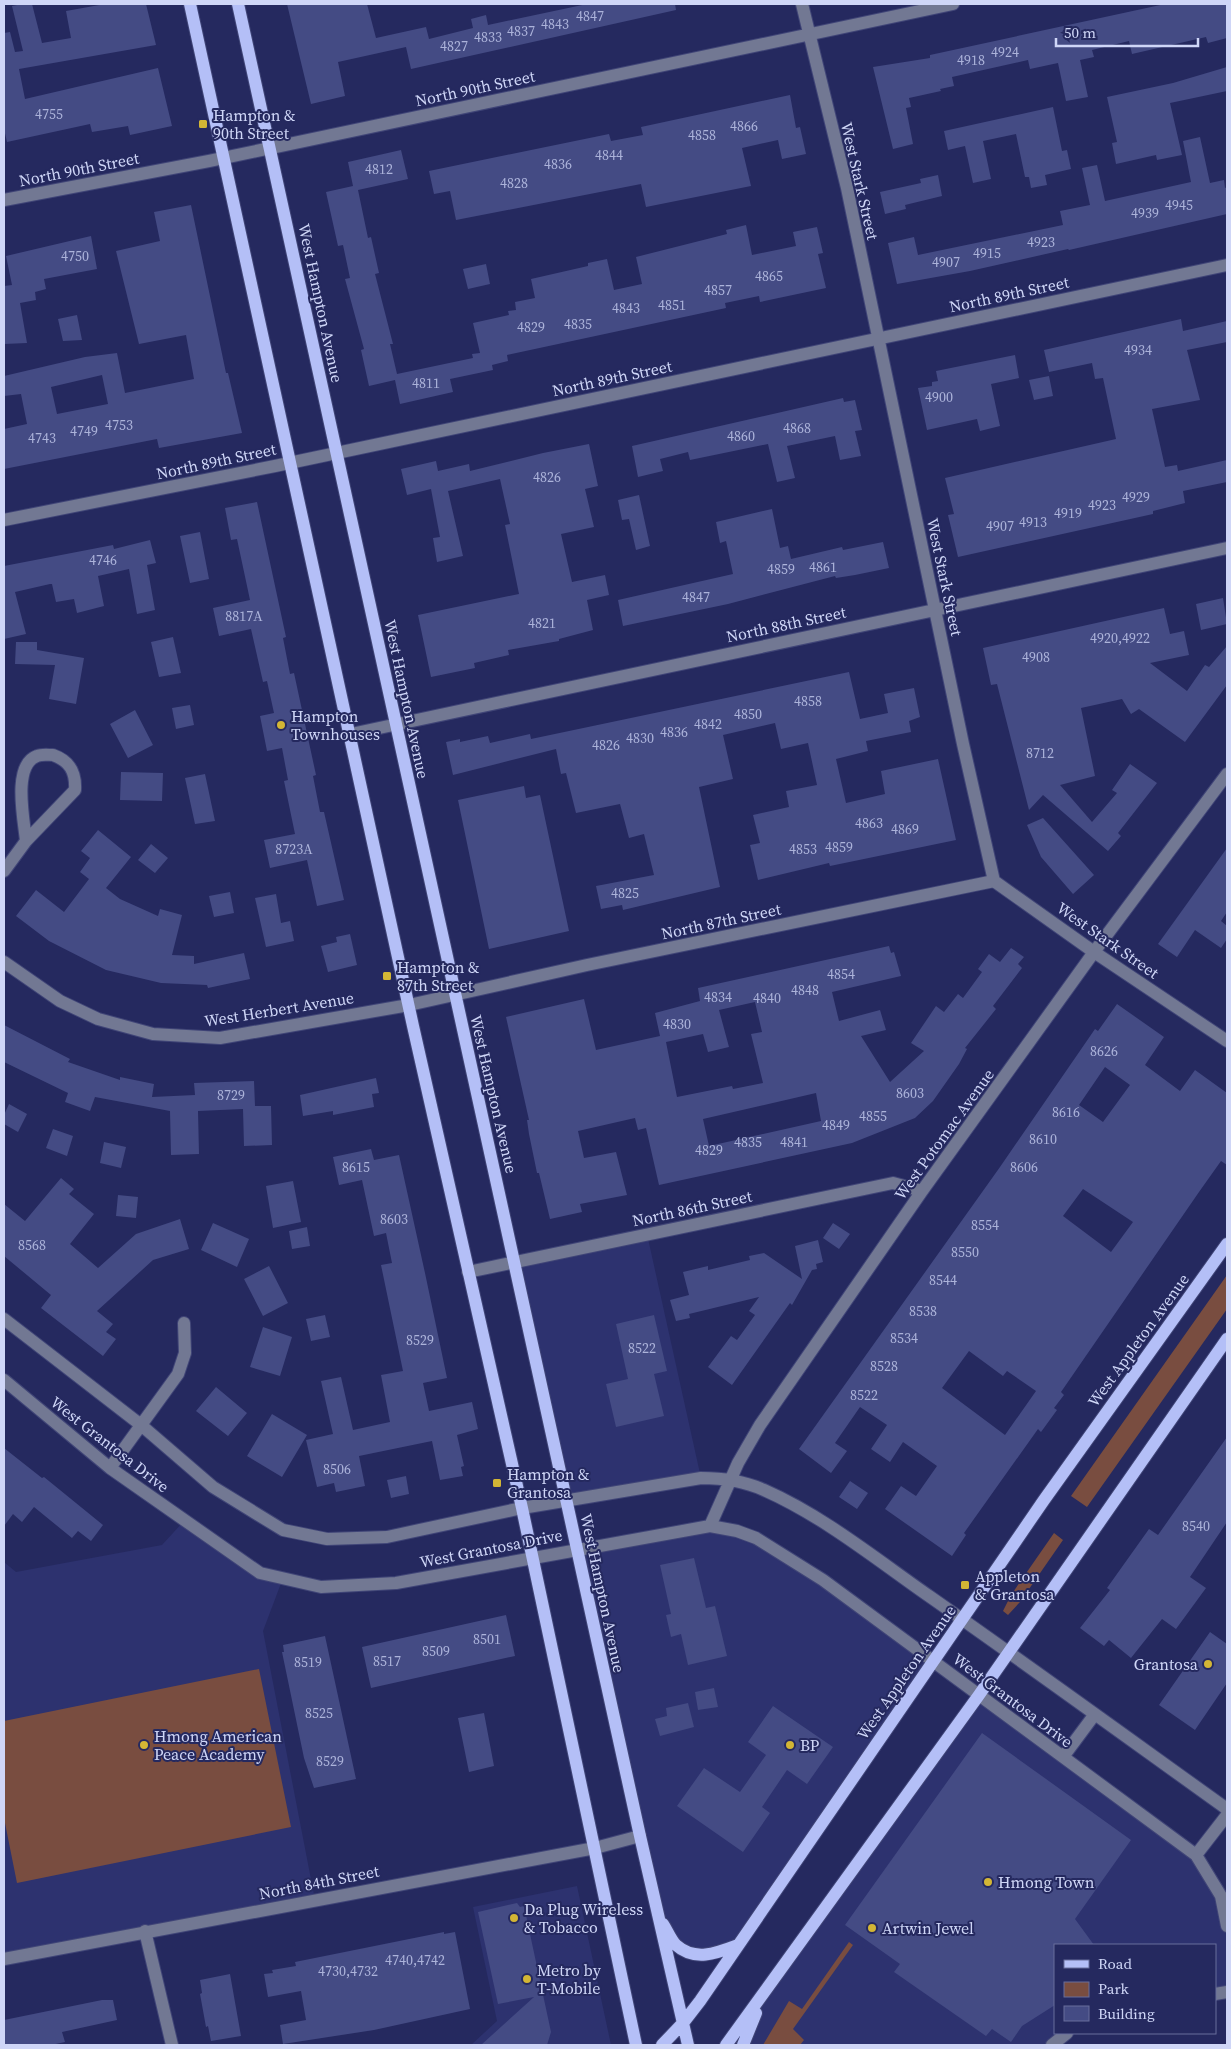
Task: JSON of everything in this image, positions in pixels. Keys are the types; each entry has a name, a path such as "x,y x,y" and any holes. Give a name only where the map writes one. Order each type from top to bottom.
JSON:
{"main road":[{"path":"190,4 351,734 408,1005 522,1508 636,2045"},
{"name":"West Hampton Avenue","path":"238,4 515,1261 576,1549 688,2045"},
{"name":"West Appleton Avenue","path":"662,2045 684,2023 962,1619 1227,1244"},
{"path":"726,2045 979,1695 1227,1339"},
{"path":"657,1914 676,1945 698,1955 717,1953 738,1945"},
{"path":"743,2045 763,1996"}],"street":[{"name":"West Stark Street","path":"802,4 846,188 994,881 1094,952 1227,1041"},
{"name":"North 90th Street","path":"4,200 270,148 953,4"},
{"name":"North 89th Street","path":"4,520 337,453 1227,265"},
{"name":"North 88th Street","path":"351,734 1227,548"},
{"path":"4,871 26,841 75,790 76,779 71,766 63,758 53,754 37,756 29,761 23,773 21,789 26,841"},
{"name":"West Potomac Avenue","path":"710,1526 730,1480 760,1425 922,1191 1094,952 1227,774"},
{"name":"North 87th Street","path":"456,995 587,965 994,881"},
{"name":"West Herbert Avenue","path":"4,962 60,1001 98,1019 153,1034 171,1036 220,1038 456,995"},
{"name":"North 86th Street","path":"468,1272 893,1183 922,1191"},
{"name":"West Grantosa Drive","path":"4,1319 141,1425 213,1487 283,1530 326,1540 387,1537 522,1508 701,1478 730,1480 762,1489 781,1498 850,1542 962,1619 1227,1809"},
{"path":"110,1468 178,1374 185,1353 184,1323"},
{"name":"West Grantosa Drive","path":"4,1380 110,1468 260,1573 321,1587 396,1583 710,1526 737,1531 756,1538 784,1554 934,1661 1196,1855 1221,1896 1227,1926"},
{"path":"1063,1757 1095,1714"},
{"path":"1196,1855 1227,1815"},
{"name":"North 84th Street","path":"4,1959 595,1848 640,1836"},
{"path":"146,1931 172,2045"},
{"path":"1052,2045 1066,2034"}],"shaded area":[{"path":"647,1234 701,1478 567,1501 515,1261"},
{"name":"Hmong American Peace Academy","path":"184,1521 260,1573 283,1578 263,1631 315,1900 4,1959 4,1562 16,1572 162,1545"},
{"path":"710,1526 756,1538 934,1661 738,1945 717,1953 676,1945 657,1914 576,1549"},
{"path":"979,1695 1196,1855 1227,1926 1227,1992 1216,1994 1216,1944 1054,1944 1054,2034 1066,2034 1052,2045 743,2045 763,1995"},
{"path":"577,1886 611,2045 471,2045 497,2021 473,1907"}],"green space":[{"path":"1227,1275 1227,1309 1087,1507 1071,1496"},
{"path":"1054,1533 1063,1540 1020,1602 1008,1615 1003,1611 1011,1595"},
{"path":"259,1669 291,1827 17,1883 4,1818 4,1721"},
{"path":"849,1942 853,1945 793,2029 804,2040 800,2045 763,2045 789,2001 802,2009"}],"building":[{"path":"32,4 42,43 71,38 66,11 105,4 146,4 156,45 19,69 25,99 158,68 172,126 130,135 128,126 92,132 90,124 7,142 4,129 4,33 10,32 15,52 23,51 12,6"},
{"path":"287,4 367,4 376,38 426,27 429,39 473,28 471,19 486,15 488,25 587,4 675,4 676,10 411,69 406,47 338,62 345,96 311,104"},
{"path":"1165,4 1227,4 1227,38 1208,43 1206,37 1132,54 1129,41 1092,50 1094,57 1080,60 1088,97 1066,101 1058,63 1030,69 1028,60 952,77 954,86 909,98 911,107 906,108 913,144 893,149 873,67 930,58 930,55"},
{"path":"1227,67 1227,91 1170,103 1182,155 1157,160 1156,155 1116,164 1112,143 1117,142 1107,97 1173,83"},
{"path":"790,95 796,128 800,127 806,154 782,159 778,140 742,148 751,186 646,207 641,184 456,220 450,191 434,194 429,171 609,134 611,141 643,135 641,127"},
{"path":"1053,107 1062,151 1067,150 1071,169 1045,175 1047,185 1031,188 1029,177 1025,177 1016,134 983,141 991,179 973,183 965,146 948,150 944,131"},
{"path":"1200,137 1210,183 1224,180 1225,188 1227,187 1227,214 970,271 897,284 888,243 914,237 918,255 1063,225 1060,211 1090,205 1082,168 1097,165 1105,201 1191,182 1183,141"},
{"path":"401,150 408,179 358,190 368,238 371,237 379,273 375,274 393,344 390,344 397,374 473,358 472,354 480,353 473,323 509,315 508,311 516,310 515,302 535,298 531,279 588,266 588,263 607,259 614,290 642,284 636,257 727,234 726,230 746,225 752,255 796,246 793,232 817,227 823,253 818,254 826,288 760,302 759,296 725,303 726,308 507,355 508,361 492,365 493,370 450,379 453,392 400,404 395,380 369,386 361,350 364,349 345,279 350,278 343,245 338,246 326,192 353,186 348,162"},
{"path":"938,175 942,196 905,205 906,209 885,214 880,192 921,183 920,179"},
{"path":"191,205 226,373 228,373 242,433 159,448 157,439 4,469 4,429 27,424 21,394 4,396 4,376 85,357 117,353 125,393 194,379 186,335 139,344 116,251 160,241 154,212","holes":["102,375 108,404 57,414 51,387"]},
{"path":"91,236 97,269 44,279 46,289 35,292 36,300 20,303 27,343 4,344 4,286 12,285 6,256"},
{"path":"486,264 490,284 468,289 463,269"},
{"path":"77,315 82,340 63,341 58,319"},
{"path":"1181,319 1183,331 1227,321 1227,342 1187,350 1200,400 1152,409 1165,467 1177,465 1178,471 1227,460 1227,482 1183,491 1185,503 1153,511 1153,514 958,557 948,515 954,514 945,478 1116,439 1103,378 1095,379 1092,363 1049,372 1044,350"},
{"path":"1015,355 1019,378 991,384 1000,426 980,431 977,419 927,430 918,388 932,386 932,382 938,381 936,371"},
{"path":"1049,376 1053,396 1034,400 1029,380"},
{"path":"843,398 844,402 855,400 862,430 855,431 861,456 840,460 835,436 787,446 795,478 777,482 768,444 690,460 688,452 660,459 663,471 638,477 632,446"},
{"path":"589,444 598,486 585,489 594,527 561,534 572,582 605,575 609,595 587,600 593,630 559,639 559,641 508,650 509,655 474,663 475,668 431,677 418,615 519,594 505,525 510,524 500,479 448,491 463,556 437,562 433,538 440,537 431,489 407,495 401,469 436,461 438,471 469,464 470,471"},
{"path":"639,495 650,546 636,550 629,519 622,520 618,500"},
{"name":"Hampton Townhouses","path":"257,502 286,637 283,638 290,674 294,673 316,775 313,776 320,812 324,812 344,900 317,906 307,860 270,868 264,840 295,834 284,781 288,780 282,748 267,751 260,716 274,713 267,681 263,682 251,629 219,636 213,608 250,600 237,539 231,540 225,508"},
{"path":"772,509 780,548 788,546 791,559 842,547 843,550 883,542 889,568 836,578 835,576 728,604 623,626 618,600 733,574 726,541 720,543 716,522"},
{"path":"200,532 209,579 190,583 180,536"},
{"path":"150,540 156,563 147,565 155,610 137,614 129,569 98,576 104,606 77,613 74,599 56,602 52,584 50,584 15,592 26,634 4,639 4,566 113,545 114,549"},
{"path":"1223,598 1227,624 1201,630 1196,604"},
{"path":"1164,608 1170,634 1184,631 1189,655 1150,663 1187,691 1205,665 1209,667 1227,646 1227,685 1185,742 1139,709 1131,714 1122,699 1081,708 1095,776 1060,785 1092,822 1117,793 1112,790 1130,764 1157,783 1118,833 1121,836 1108,851 1043,795 1029,810 997,684 991,685 983,648"},
{"path":"173,637 181,673 159,677 151,642"},
{"path":"16,642 37,642 37,650 84,658 76,704 49,699 55,665 15,664"},
{"path":"849,672 860,719 888,713 884,694 914,688 920,717 909,721 911,732 866,741 868,751 836,759 846,803 885,794 881,771 938,759 956,840 830,866 829,863 758,880 750,845 760,843 753,815 789,807 786,791 817,785 808,743 781,749 775,723 723,735 733,779 699,787 720,887 623,910 622,905 601,909 596,886 654,875 644,834 629,838 620,804 576,813 566,773 561,774 556,749 453,775 446,742 460,739 460,742 488,736 490,743 530,734 531,739"},
{"path":"190,705 194,725 176,729 172,708"},
{"path":"135,710 153,745 128,758 110,724"},
{"path":"121,772 163,773 162,801 120,800"},
{"path":"205,774 215,821 195,824 185,778"},
{"path":"524,786 526,798 540,795 569,931 489,949 458,800"},
{"path":"1043,818 1094,875 1073,894 1041,857 1027,825"},
{"path":"98,830 131,857 106,888 120,899 158,916 160,909 182,915 172,955 194,956 194,964 244,953 250,979 208,988 207,985 161,983 106,970 49,941 16,916 36,890 64,912 89,879 80,872 90,858 81,851"},
{"path":"151,844 168,858 155,873 138,860"},
{"path":"1227,848 1227,912 1221,921 1227,926 1227,939 1221,948 1195,930 1177,957 1158,944"},
{"path":"230,892 234,913 214,917 209,896"},
{"path":"276,894 281,923 290,921 294,941 266,947 255,898"},
{"path":"350,934 357,965 328,972 321,946 337,942 336,937"},
{"path":"889,946 891,953 894,952 901,976 832,992 839,1021 880,1010 886,1030 861,1036 890,1082 924,1051 911,1043 936,1006 944,1012 958,994 963,998 982,972 978,969 989,954 1000,962 1011,948 1024,957 1018,964 1022,968 993,1006 996,1009 965,1048 967,1049 959,1064 933,1101 915,1118 852,1143 659,1185 646,1128 638,1130 635,1118 578,1131 584,1158 616,1152 627,1195 580,1204 582,1212 550,1219 539,1173 537,1173 529,1134 527,1120 529,1120 506,1017 584,999 596,1050 660,1036 655,1013 700,1001 698,988","holes":["755,1002 762,1032 751,1034 763,1083 733,1089 732,1086 677,1097 666,1042 703,1034 708,1052 729,1047 719,1010","816,1093 821,1121 709,1146 703,1119"]},
{"path":"1117,1004 1164,1037 1145,1065 1180,1091 1195,1070 1227,1093 1227,1165 1221,1161 1199,1192 1061,1392 1064,1395 1054,1408 1057,1410 1041,1432 1038,1429 964,1533 966,1535 952,1556 885,1509 901,1486 916,1496 937,1466 903,1442 890,1462 871,1449 887,1425 860,1407 835,1443 847,1451 831,1473 799,1449 1000,1167 1095,1029 1098,1031","holes":["1105,1067 1130,1085 1103,1122 1079,1105","1083,1189 1133,1222 1111,1252 1063,1216","969,1351 1003,1376 1007,1371 1036,1391 1005,1435 942,1388"]},
{"path":"4,1025 70,1059 68,1062 120,1080 120,1077 154,1084 152,1097 195,1095 194,1083 254,1081 255,1106 271,1106 272,1145 244,1146 243,1109 198,1111 199,1154 171,1155 170,1111 95,1097 90,1111 65,1102 68,1093 4,1062"},
{"path":"376,1078 379,1093 372,1094 374,1107 333,1115 333,1111 303,1116 300,1095"},
{"path":"9,1104 27,1114 18,1132 4,1124 4,1115"},
{"path":"53,1129 73,1136 67,1156 46,1148"},
{"path":"104,1142 126,1147 121,1168 100,1163"},
{"path":"371,1149 374,1160 399,1155 447,1378 423,1383 429,1411 472,1402 478,1429 457,1435 464,1466 461,1467 463,1476 440,1480 432,1441 359,1456 365,1486 336,1492 334,1483 317,1487 306,1440 333,1434 321,1381 341,1377 353,1430 390,1422 381,1375 403,1371 381,1265 392,1263 386,1233 374,1236 362,1180 339,1185 333,1157"},
{"path":"61,1178 74,1189 69,1194 94,1214 70,1244 98,1268 136,1234 180,1219 189,1249 153,1260 97,1311 113,1324 106,1332 116,1339 103,1356 41,1308 51,1295 4,1256 4,1204 25,1221"},
{"path":"293,1181 301,1222 273,1228 266,1186"},
{"path":"118,1195 138,1197 136,1218 116,1216"},
{"path":"213,1223 249,1239 237,1267 201,1250"},
{"path":"833,1223 850,1234 839,1249 823,1238"},
{"path":"307,1227 310,1246 292,1249 289,1231"},
{"path":"818,1240 823,1262 816,1264 817,1269 812,1270 792,1305 790,1303 732,1385 708,1367 731,1336 737,1340 755,1315 749,1311 759,1297 689,1314 690,1318 676,1321 670,1300 689,1295 683,1272 708,1266 708,1270 750,1260 749,1256 764,1253 802,1279 795,1246"},
{"path":"269,1266 288,1303 263,1316 244,1279"},
{"path":"325,1315 330,1337 311,1341 306,1319"},
{"path":"654,1315 667,1371 654,1374 664,1416 616,1427 606,1384 628,1379 616,1324"},
{"path":"263,1327 292,1337 280,1376 250,1367"},
{"path":"216,1387 247,1413 228,1436 196,1411"},
{"path":"272,1414 307,1435 282,1477 247,1456"},
{"path":"1227,1437 1227,1522 1190,1577 1206,1588 1176,1629 1162,1619 1131,1658 1109,1640 1104,1646 1080,1628 1110,1590 1107,1588 1149,1529 1158,1535"},
{"path":"4,1448 42,1478 44,1477 103,1525 91,1541 78,1531 72,1538 34,1507 22,1522 13,1514 4,1526"},
{"path":"406,1476 409,1494 391,1498 387,1480"},
{"path":"850,1481 868,1493 857,1509 839,1497"},
{"path":"694,1558 706,1608 715,1606 727,1656 688,1665 681,1634 671,1637 666,1615 671,1614 660,1565"},
{"path":"506,1615 515,1656 371,1688 362,1647"},
{"name":"Grantosa","path":"1210,1632 1227,1644 1227,1683 1195,1730 1159,1705"},
{"path":"325,1636 356,1779 314,1788 304,1758 282,1652 284,1652 283,1645"},
{"path":"714,1688 718,1707 698,1710 695,1692"},
{"path":"688,1703 694,1727 660,1736 655,1719 667,1716 666,1708"},
{"path":"773,1706 833,1747 807,1784 787,1770 762,1807 770,1813 743,1852 677,1806 704,1768 740,1792 766,1755 748,1742"},
{"path":"484,1713 494,1766 469,1772 458,1718"},
{"name":"Hmong Town","path":"982,1733 1131,1840 1075,1919 1093,1944 1054,1944 1054,2006 1022,2026 1011,2042 992,2029 986,2036 894,1972 900,1964 845,1925"},
{"path":"517,1903 520,1907 524,1906 551,2032 547,2045 481,2045 534,1997 498,2004 478,1912"},
{"path":"444,1932 444,1934 455,1932 470,2009 374,2030 283,2044 280,2025 306,2020 301,1991 268,1997 264,1974 273,1973 272,1970 296,1966 295,1962"},
{"path":"230,1974 241,2036 211,2041 208,2026 206,2027 200,1994 202,1993 200,1980"},
{"path":"102,2000 113,2000 117,2020 62,2032 65,2042 51,2045 4,2045 4,2020"}],"place":[{"name":"Hampton & 90th Street","path":"203,124"},
{"name":"Hampton Townhouses","path":"281,725"},
{"name":"Hampton & 87th Street","path":"387,976"},
{"name":"Hampton & Grantosa","path":"497,1483"},
{"name":"Appleton & Grantosa","path":"965,1585"},
{"name":"Grantosa","path":"1208,1664"},
{"name":"Hmong American Peace Academy","path":"144,1745"},
{"name":"BP","path":"790,1745"},
{"name":"Hmong Town","path":"988,1882"},
{"name":"Da Plug Wireless & Tobacco","path":"514,1918"},
{"name":"Artwin Jewel","path":"872,1928"},
{"name":"Metro by T-Mobile","path":"527,1979"}]}
